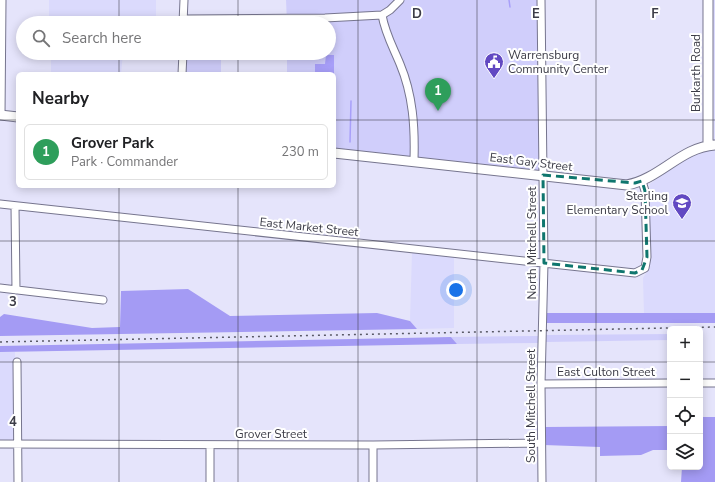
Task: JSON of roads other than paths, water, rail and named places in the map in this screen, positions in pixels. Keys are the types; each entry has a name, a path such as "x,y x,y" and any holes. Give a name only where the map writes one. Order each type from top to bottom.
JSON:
{"main road":[{"name":"Burkarth Road","path":"708,0 712,145"},
{"path":"1,115 16,117"},
{"name":"East Gay Street","path":"336,153 414,160 627,185 650,178 686,154 712,145"}],"street":[{"path":"1,115 2,0"},
{"path":"184,0 184,16"},
{"path":"336,17 382,15 390,10 400,0"},
{"name":"North Mitchell Street","path":"541,0 541,117 544,264 542,331"},
{"path":"382,15 385,31 400,64 410,97 414,121 414,160"},
{"path":"182,72 183,60"},
{"name":"East Market Street","path":"0,204 635,273 645,268 647,257 645,191 642,181"},
{"path":"15,206 16,290"},
{"path":"0,288 103,300"},
{"name":"South Mitchell Street","path":"542,331 542,482"},
{"path":"17,362 18,482"},
{"name":"East Culton Street","path":"541,384 667,383"},
{"path":"703,383 715,383"},
{"name":"Grover Street","path":"0,444 373,445 541,443"},
{"path":"210,445 210,482"},
{"path":"373,445 373,482"}],"waterway":[{"path":"509,0 510,7"},
{"path":"350,142 351,101"}],"railway":[{"path":"0,342 715,327"}],"place":[{"name":"Warrensburg Community Center","path":"494,79"},
{"name":"Grover Park","path":"438,111"},
{"name":"Sterling Elementary School","path":"682,220"}]}
